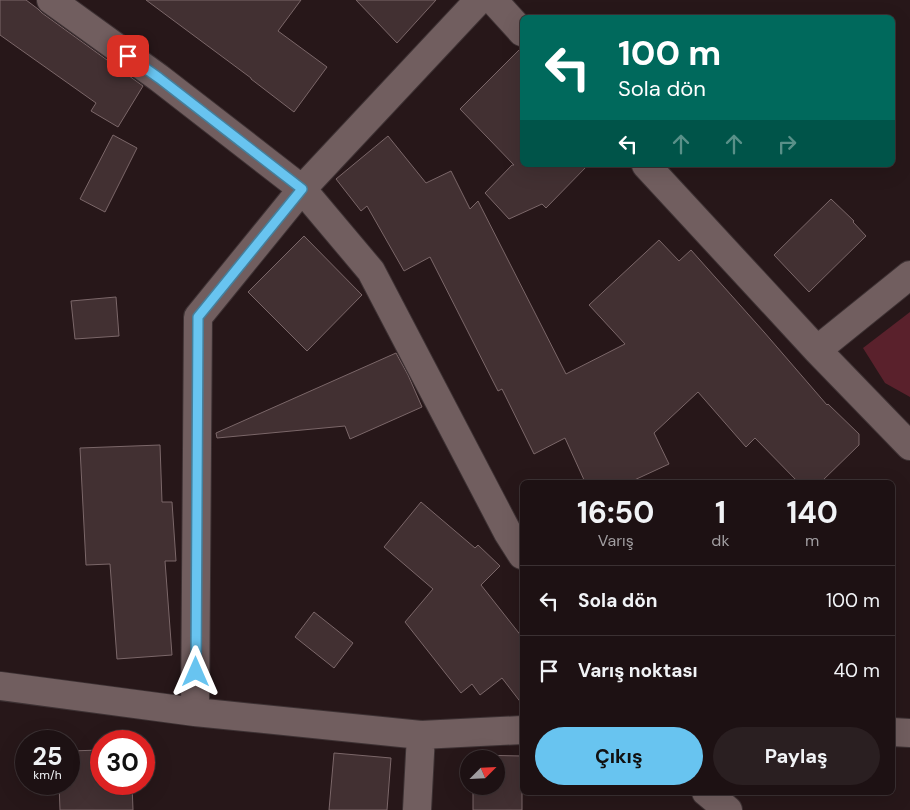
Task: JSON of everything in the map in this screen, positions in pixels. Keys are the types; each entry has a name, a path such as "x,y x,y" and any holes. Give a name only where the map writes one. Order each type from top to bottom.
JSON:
{"street":[{"path":"51,0 159,78 302,189 371,271 508,533 520,552"},
{"path":"196,712 198,317 302,189 479,0"},
{"path":"493,0 520,30"},
{"path":"648,167 910,448"},
{"path":"817,350 910,275"},
{"path":"0,686 196,712 421,735 520,730"},
{"path":"895,732 910,733"},
{"path":"417,810 421,735"},
{"path":"697,795 698,810"},
{"path":"710,795 728,810"}],"shaded area":[{"path":"910,312 910,397 885,383 863,348"}],"building":[{"path":"0,0 26,0 143,86 118,127 91,111 96,103 0,35"},
{"path":"146,0 301,0 278,31 327,67 294,112"},
{"path":"356,0 436,0 397,43"},
{"path":"520,49 520,167 586,167 546,208 542,204 509,219 485,193 514,165 460,109"},
{"path":"113,135 137,148 105,212 80,199"},
{"path":"388,136 426,183 451,171 470,209 478,201 566,374 625,344 589,305 659,240 679,261 691,250 827,405 859,434 859,445 823,480 796,480 755,438 746,447 698,392 654,433 669,464 634,480 584,480 565,438 534,454 502,389 498,391 430,257 404,271 367,206 361,211 336,179"},
{"path":"831,199 854,221 866,236 809,292 774,255"},
{"path":"304,236 362,295 307,351 248,292"},
{"path":"116,297 119,336 75,339 71,301"},
{"path":"396,353 422,407 350,439 345,426 217,438 216,433"},
{"path":"160,445 162,502 172,502 176,561 165,561 172,655 117,659 110,564 86,565 80,448"},
{"path":"421,502 475,548 478,545 500,566 481,585 520,634 520,701 502,678 480,695 472,684 461,693 405,622 433,589 384,547"},
{"path":"314,612 353,643 334,668 295,637"},
{"path":"90,750 90,795 132,795 133,810 60,810 59,795 80,795 80,751"},
{"path":"334,753 391,758 387,810 329,810"},
{"path":"505,756 520,756 522,810 473,810 473,795 505,795"}],"route":[{"path":"128,56 302,189 198,317 196,672"}]}
